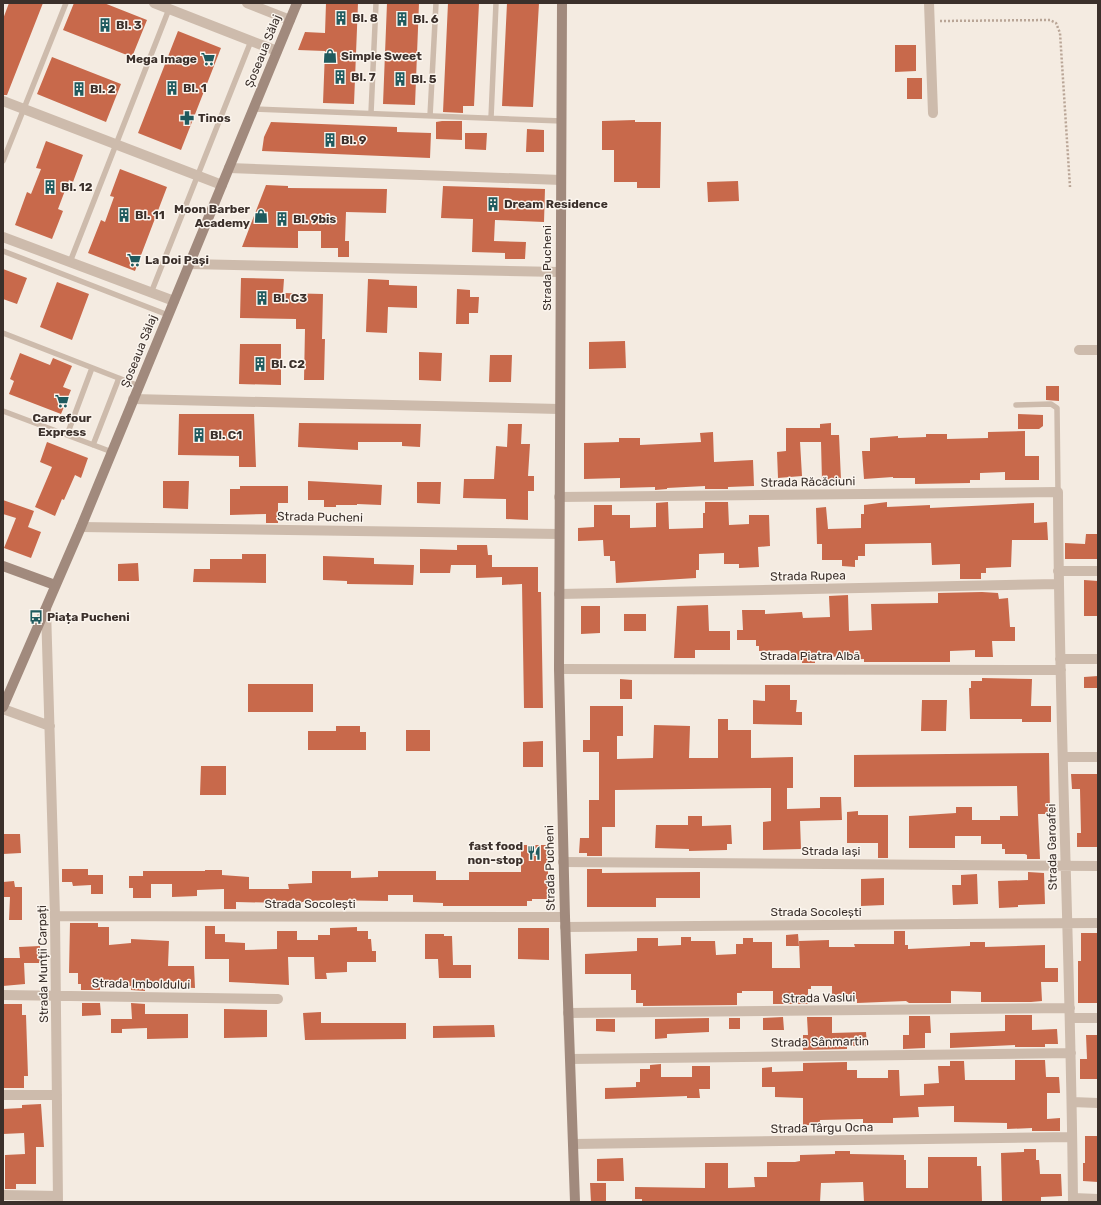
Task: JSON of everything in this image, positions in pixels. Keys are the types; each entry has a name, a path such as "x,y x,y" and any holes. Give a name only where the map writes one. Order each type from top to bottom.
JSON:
{"street":[{"path":"154,3 277,51"},
{"path":"247,3 264,6 290,20"},
{"name":"Șoseaua Sălaj","path":"3,708 81,527 297,3"},
{"name":"Strada Pucheni","path":"562,3 559,669 563,862 575,1202"},
{"path":"929,3 933,113"},
{"path":"3,101 222,185"},
{"path":"229,168 561,180"},
{"path":"3,237 174,302"},
{"path":"189,264 560,272"},
{"path":"1079,350 1098,350"},
{"path":"133,399 559,409"},
{"name":"Strada Răcăciuni","path":"559,497 1058,492"},
{"name":"Strada Garoafei","path":"1058,492 1058,584 1071,1053 1073,1200"},
{"name":"Strada Pucheni","path":"81,527 559,534"},
{"path":"3,566 56,585"},
{"path":"1058,570 1098,570"},
{"name":"Strada Rupea","path":"559,594 1058,584"},
{"name":"Strada Munții Carpați","path":"46,608 56,916 58,1199"},
{"path":"1060,658 1098,659"},
{"name":"Strada Piatra Albă","path":"559,669 1060,670"},
{"path":"3,708 50,726"},
{"path":"1063,757 1098,757"},
{"name":"Strada Iași","path":"563,862 1098,866"},
{"name":"Strada Socolești","path":"56,916 565,922 1098,923"},
{"name":"Strada Imboldului","path":"3,995 278,999"},
{"name":"Strada Vaslui","path":"568,1013 1070,1013 1098,1018"},
{"name":"Strada Sânmartin","path":"570,1058 1071,1053"},
{"path":"3,1095 57,1095"},
{"path":"1072,1102 1098,1103"},
{"name":"Strada Târgu Ocna","path":"573,1144 1072,1137"},
{"path":"3,1195 58,1199"},
{"path":"1073,1200 1098,1199"}],"lane":[{"path":"3,161 66,3"},
{"path":"371,113 376,3"},
{"path":"430,116 436,3"},
{"path":"491,118 496,3"},
{"path":"70,262 169,9"},
{"path":"151,293 251,41"},
{"path":"253,109 562,121"},
{"path":"3,251 168,315"},
{"path":"3,333 139,386"},
{"path":"67,435 92,368"},
{"path":"93,445 119,378"},
{"path":"1016,404 1051,404 1057,408 1058,492"},
{"path":"3,410 112,452"}],"path":[{"path":"930,21 1050,20 1056,23 1060,33 1070,187"}],"building":[{"path":"9,3 43,3 7,95 3,95 3,19"},
{"name":"Bl. 3","path":"74,3 104,3 147,20 132,57 63,30"},
{"path":"326,3 358,3 354,104 323,103 325,51 298,50 305,32 325,33"},
{"path":"387,3 419,3 415,105 383,104"},
{"path":"448,3 479,3 474,106 463,106 463,113 443,112"},
{"path":"507,3 539,3 533,107 502,106"},
{"name":"Bl. 1","path":"178,31 221,48 181,150 138,133"},
{"path":"895,45 916,45 916,71 895,72"},
{"name":"Bl. 2","path":"52,57 121,84 106,122 37,94"},
{"path":"907,78 922,78 922,99 907,99"},
{"path":"635,120 635,122 661,122 660,188 637,188 637,182 614,182 614,150 602,150 602,121"},
{"path":"462,121 462,140 436,139 436,122"},
{"name":"Bl. 9","path":"271,122 397,127 397,132 431,133 430,158 262,151 264,137"},
{"path":"527,129 544,130 544,152 526,152"},
{"path":"465,133 487,133 486,150 465,149"},
{"name":"Bl. 12","path":"46,141 83,155 73,182 69,180 58,209 63,211 52,239 15,225 27,192 31,194 41,169 36,168"},
{"name":"Bl. 11","path":"120,169 167,187 135,271 88,253 101,220 105,222 114,197 110,196"},
{"path":"738,181 739,201 708,202 707,182"},
{"path":"266,185 288,186 288,188 387,189 386,213 346,212 345,241 349,241 349,257 338,257 338,248 321,248 321,231 298,231 298,248 242,247"},
{"name":"Dream Residence","path":"443,186 545,189 544,222 495,220 494,241 526,242 525,259 505,259 505,253 472,252 473,219 441,218"},
{"path":"3,269 27,278 17,304 3,299"},
{"path":"241,278 284,279 283,293 323,294 322,339 325,339 324,380 304,380 305,329 296,329 296,319 240,318"},
{"path":"368,279 389,280 389,285 417,286 417,308 388,307 387,333 366,332"},
{"path":"57,282 89,294 72,340 40,327"},
{"path":"457,289 470,290 470,297 479,297 478,313 469,313 469,324 456,324"},
{"path":"625,341 626,368 589,369 589,342"},
{"name":"Bl. C2","path":"240,344 281,344 281,385 239,384"},
{"path":"419,352 442,353 441,381 419,380"},
{"path":"20,353 50,365 53,358 72,366 63,387 71,390 61,414 9,394 14,381 10,379"},
{"path":"490,355 512,355 511,382 489,382"},
{"path":"1046,386 1059,386 1059,401 1046,400"},
{"path":"179,414 254,414 256,467 239,467 239,456 178,455"},
{"path":"1018,414 1043,415 1043,426 1039,429 1018,429"},
{"path":"299,423 421,424 420,447 402,446 402,442 358,442 358,450 298,447"},
{"path":"831,423 831,435 839,435 841,480 822,481 821,442 800,442 802,476 778,478 777,452 786,451 786,428 820,428 820,424"},
{"path":"508,424 522,424 521,444 530,444 528,476 534,476 534,491 528,491 528,520 506,519 506,499 463,498 464,479 494,479 496,446 507,447"},
{"path":"1025,431 1025,456 1039,456 1039,480 1005,480 1005,472 980,473 980,480 970,480 970,483 915,484 915,478 893,477 864,479 862,451 870,451 870,438 898,436 898,438 926,437 926,434 947,434 947,439 988,438 988,432"},
{"path":"713,432 714,462 753,460 754,486 728,487 728,489 705,489 705,486 655,490 655,487 620,488 620,478 584,479 584,443 619,442 619,438 640,438 640,445 701,442 700,433"},
{"path":"47,442 88,458 81,478 75,475 55,516 35,507 52,467 40,462"},
{"path":"163,481 189,481 188,509 163,508"},
{"path":"308,481 382,485 381,505 357,504 324,507 324,500 308,500"},
{"path":"417,482 441,482 440,504 417,503"},
{"path":"240,486 288,486 288,503 278,503 278,523 266,523 266,514 230,515 230,489 240,489"},
{"path":"3,500 34,511 28,527 41,532 31,558 4,548 16,518 3,514"},
{"path":"668,502 669,529 703,528 705,502 728,502 729,525 749,524 749,515 769,515 770,546 758,547 759,567 739,568 739,564 724,564 724,553 699,554 699,570 696,570 696,578 616,583 615,561 610,561 610,556 604,556 603,540 578,541 578,528 594,527 594,505 612,505 612,515 630,515 630,528 656,527 656,503"},
{"path":"887,502 887,507 930,505 930,508 1034,503 1034,523 1047,522 1048,540 1012,540 1011,567 986,568 986,573 981,573 981,579 960,579 960,564 932,565 931,543 865,544 865,556 858,556 858,560 855,560 855,567 842,566 842,560 822,560 822,544 817,544 816,508 826,507 828,529 861,528 861,514 864,514 864,505"},
{"path":"1086,534 1098,534 1098,559 1065,559 1065,543 1085,544"},
{"path":"457,545 487,545 488,555 492,555 492,567 538,567 538,592 541,592 543,708 524,708 522,584 502,585 502,577 476,578 476,565 451,565 450,573 420,573 420,549 457,550"},
{"path":"242,554 266,554 266,583 193,582 194,569 210,569 210,559 242,559"},
{"path":"323,556 374,558 374,564 414,565 413,585 347,584 347,581 323,580"},
{"path":"138,563 139,581 118,581 118,564"},
{"path":"1084,580 1098,581 1098,616 1084,616"},
{"path":"938,593 998,593 999,599 1008,598 1010,627 1015,627 1015,641 992,641 993,657 975,657 975,650 950,651 950,662 864,662 864,659 841,660 841,657 815,656 815,663 802,663 802,660 788,660 788,650 759,651 759,646 756,646 756,640 737,640 737,630 743,630 742,610 765,610 765,614 802,612 803,618 830,617 829,596 848,595 849,631 872,630 871,604 938,603"},
{"path":"708,605 709,631 730,631 730,650 695,650 695,658 674,658 677,606"},
{"path":"581,606 600,606 600,633 581,634"},
{"path":"624,614 646,614 646,631 624,631"},
{"path":"1098,676 1098,688 1084,688 1084,677"},
{"path":"982,678 1032,679 1031,706 1051,706 1051,722 1022,722 1022,719 970,719 969,688 971,688 971,681 982,681"},
{"path":"620,679 632,680 632,699 620,699"},
{"path":"248,684 313,684 313,712 248,712"},
{"path":"765,685 790,685 790,700 797,700 796,712 802,712 802,725 753,724 753,700 765,701"},
{"path":"922,700 947,700 946,731 921,731"},
{"path":"590,706 623,706 623,736 617,736 617,759 653,758 654,725 690,726 689,758 718,758 718,719 728,719 728,730 751,730 751,758 793,757 793,788 787,788 787,809 820,808 820,797 841,797 842,820 800,821 801,849 763,850 763,822 771,821 771,788 615,790 615,827 602,827 602,856 587,856 587,853 579,853 580,838 589,838 589,800 599,800 599,752 583,752 583,740 590,740"},
{"path":"336,726 360,726 360,732 366,732 366,750 308,750 308,731 336,731"},
{"path":"406,730 430,730 430,751 406,751"},
{"path":"543,741 543,767 523,767 523,742"},
{"path":"1049,753 1050,814 1038,814 1040,859 1027,859 1027,855 1025,854 1005,854 1005,849 1002,849 1002,844 981,844 981,836 955,836 955,848 909,848 909,816 956,813 956,807 972,807 972,820 1000,820 1000,816 1018,816 1017,786 854,787 854,755"},
{"path":"201,766 226,766 226,795 200,795"},
{"path":"1071,774 1098,774 1098,847 1077,847 1077,833 1081,833 1080,789 1072,789"},
{"path":"858,811 858,815 888,815 888,858 878,858 878,843 847,843 847,812"},
{"path":"688,816 702,816 702,826 731,825 732,844 727,844 727,850 689,851 689,849 655,848 656,825 688,825"},
{"path":"3,834 20,834 21,853 3,854"},
{"path":"521,845 548,845 548,899 532,899 532,901 527,901 527,906 443,906 443,903 413,902 413,895 388,895 388,901 325,900 302,902 302,905 289,905 289,903 236,902 236,909 224,909 224,889 197,890 197,896 172,897 172,884 151,884 151,898 133,898 133,888 129,888 129,876 143,876 143,871 222,870 222,875 249,877 249,889 289,889 288,884 312,883 312,871 351,871 351,878 378,877 378,871 436,871 436,880 469,880 469,872 521,872"},
{"path":"62,869 88,869 88,875 103,875 103,894 91,894 91,885 73,886 72,882 62,882"},
{"path":"587,869 602,869 602,873 700,872 700,898 656,898 656,907 587,907"},
{"path":"1028,872 1044,873 1045,904 1018,905 1018,907 999,908 998,881 1028,880"},
{"path":"977,874 978,904 953,905 952,885 961,885 961,875"},
{"path":"884,878 884,905 861,906 861,879"},
{"path":"14,881 15,887 22,887 22,920 9,920 10,897 3,897 3,882"},
{"path":"70,923 98,923 98,927 109,927 109,945 131,943 131,939 169,941 168,966 194,966 195,988 145,986 145,991 131,990 131,986 100,985 100,990 81,990 81,984 78,984 78,973 69,973"},
{"path":"205,926 215,926 215,934 225,934 225,942 245,943 245,950 277,949 277,931 297,931 297,940 318,940 318,935 330,935 330,928 357,927 357,931 368,931 368,939 371,939 372,951 376,951 376,962 347,962 347,972 326,973 327,979 315,979 314,957 288,957 289,985 229,982 229,959 205,959"},
{"path":"518,928 549,928 549,960 518,959"},
{"path":"894,931 905,931 905,945 908,945 908,949 970,946 970,942 985,942 985,947 1045,945 1045,968 1058,968 1058,982 1041,982 1042,1001 1031,1002 981,1002 981,992 951,991 951,1003 909,1003 906,1001 857,1003 857,999 832,999 832,986 811,986 811,989 808,989 808,1004 773,1004 773,991 742,991 742,993 737,993 737,1005 643,1006 643,1003 636,1003 636,990 631,990 631,974 585,974 585,954 637,951 637,938 658,938 658,946 681,945 681,937 691,937 691,941 715,941 716,955 736,954 736,944 743,944 743,938 753,938 753,942 772,942 772,968 800,968 799,941 829,940 829,947 855,947 854,944 894,944"},
{"path":"1081,933 1098,933 1098,1003 1078,1003 1078,961 1081,961"},
{"path":"425,934 444,934 444,936 452,936 453,965 471,965 471,978 439,978 438,959 425,959"},
{"path":"798,934 799,946 786,946 786,935"},
{"path":"40,946 40,963 24,963 25,984 3,986 3,958 20,958 19,947"},
{"path":"82,1003 100,1003 101,1015 82,1016"},
{"path":"131,1003 145,1004 145,1014 188,1014 188,1038 147,1039 147,1028 122,1029 122,1033 111,1033 111,1019 132,1019"},
{"path":"3,1004 22,1004 22,1015 26,1015 28,1076 24,1076 24,1088 3,1088"},
{"path":"224,1009 267,1010 267,1037 224,1038"},
{"path":"321,1012 321,1023 406,1023 406,1039 305,1040 303,1013"},
{"path":"1005,1015 1032,1015 1032,1030 1057,1029 1058,1044 1045,1044 1045,1047 1015,1047 1015,1045 950,1048 950,1033 1005,1031"},
{"path":"909,1016 930,1016 931,1033 925,1033 925,1048 903,1049 903,1035 909,1035"},
{"path":"783,1017 784,1030 763,1030 763,1018"},
{"path":"807,1017 832,1017 832,1033 866,1032 867,1046 847,1046 847,1049 803,1050 803,1035 808,1035"},
{"path":"709,1018 709,1032 667,1034 667,1038 655,1039 655,1019"},
{"path":"729,1018 740,1018 740,1029 729,1029"},
{"path":"596,1019 615,1019 615,1032 596,1031"},
{"path":"494,1025 495,1037 433,1038 433,1026"},
{"path":"1086,1035 1098,1035 1098,1079 1080,1079 1080,1059 1087,1059"},
{"path":"1015,1060 1045,1060 1046,1077 1059,1077 1060,1093 1047,1093 1047,1119 1060,1118 1060,1131 1032,1131 1032,1128 1007,1129 1007,1123 954,1122 954,1106 918,1107 919,1117 893,1118 893,1123 863,1123 863,1119 820,1120 820,1125 803,1125 803,1098 775,1097 775,1087 762,1087 762,1068 772,1067 772,1072 803,1071 803,1063 847,1062 847,1070 857,1070 857,1078 888,1078 888,1070 899,1070 900,1096 924,1095 924,1084 939,1083 938,1066 950,1066 950,1061 964,1061 965,1080 1015,1080"},
{"path":"661,1064 661,1077 692,1077 692,1066 710,1066 710,1089 699,1089 700,1098 687,1098 687,1096 605,1099 605,1088 636,1087 636,1082 640,1082 640,1069 650,1069 650,1065"},
{"path":"41,1104 44,1147 36,1147 36,1184 16,1184 16,1189 5,1189 5,1155 25,1154 24,1133 3,1134 3,1109 22,1108 22,1105"},
{"path":"1085,1136 1098,1136 1098,1182 1083,1181"},
{"path":"1024,1149 1036,1149 1036,1160 1039,1160 1040,1174 1061,1174 1062,1196 1041,1197 1041,1202 1002,1202 1001,1153 1024,1152"},
{"path":"835,1151 850,1151 850,1154 904,1155 904,1160 906,1160 906,1188 928,1188 928,1157 977,1157 977,1166 981,1166 982,1202 864,1202 863,1182 821,1183 820,1202 642,1202 642,1199 635,1199 635,1187 705,1188 705,1163 728,1163 728,1188 755,1187 754,1177 767,1177 767,1162 795,1162 800,1161 800,1155 835,1154"},
{"path":"623,1158 624,1181 597,1181 597,1159"},
{"path":"590,1183 606,1183 606,1202 591,1202"}],"place":[{"name":"Bl. 8","path":"341,18"},
{"name":"Bl. 6","path":"402,19"},
{"name":"Bl. 3","path":"105,25"},
{"name":"Simple Sweet","path":"330,56"},
{"name":"Mega Image","path":"208,59"},
{"name":"Bl. 7","path":"340,77"},
{"name":"Bl. 5","path":"400,79"},
{"name":"Bl. 1","path":"172,88"},
{"name":"Bl. 2","path":"79,89"},
{"name":"Tinos","path":"187,118"},
{"name":"Bl. 9","path":"330,140"},
{"name":"Bl. 12","path":"50,187"},
{"name":"Dream Residence","path":"493,204"},
{"name":"Bl. 11","path":"124,215"},
{"name":"Moon Barber Academy","path":"261,216"},
{"name":"Bl. 9bis","path":"282,219"},
{"name":"La Doi Pași","path":"134,260"},
{"name":"Bl. C3","path":"262,298"},
{"name":"Bl. C2","path":"260,364"},
{"name":"Carrefour Express","path":"62,401"},
{"name":"Bl. C1","path":"199,435"},
{"name":"Piața Pucheni","path":"36,617"},
{"name":"fast food non-stop","path":"534,853"}]}
